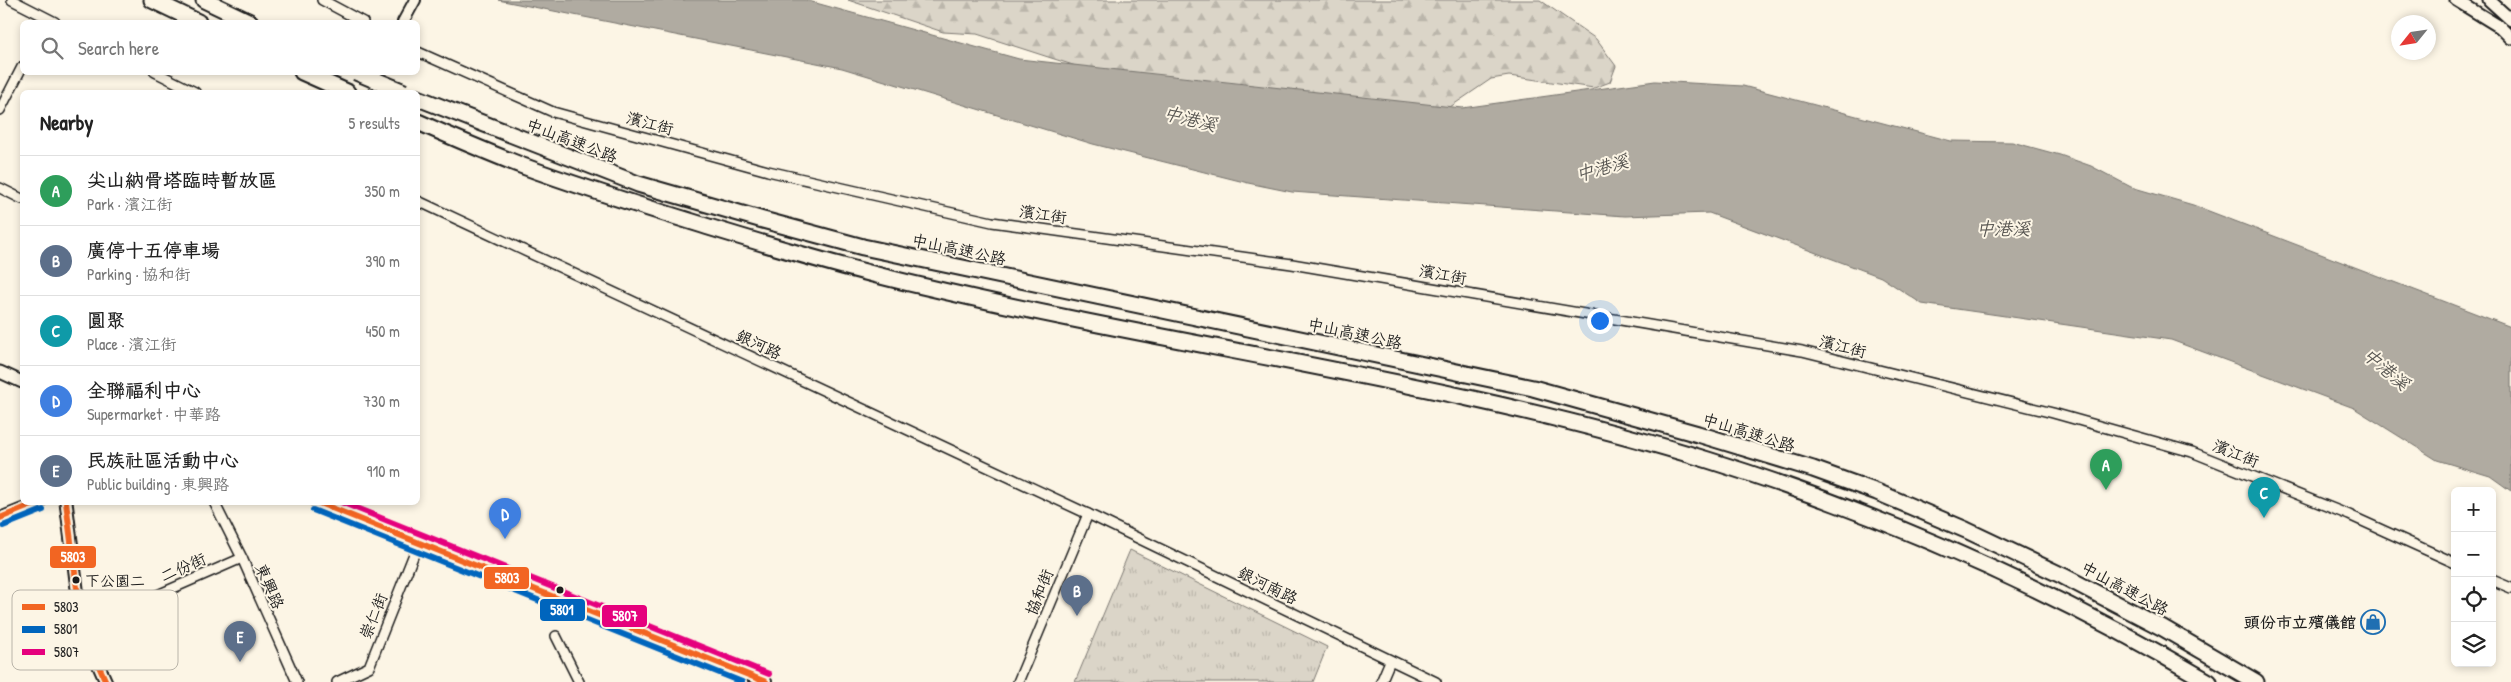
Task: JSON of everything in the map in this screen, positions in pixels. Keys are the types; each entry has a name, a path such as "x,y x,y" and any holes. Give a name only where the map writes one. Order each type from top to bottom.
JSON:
{"highway":[{"path":"152,0 194,20"},
{"path":"204,0 246,20"},
{"path":"309,75 342,90"},
{"path":"363,75 399,90"},
{"name":"中山高速公路","path":"420,99 638,184 772,222 863,246 963,268 1534,388 1698,434 1812,469 1877,492 2063,576 2163,628 2256,682"},
{"path":"420,123 522,166 631,203 780,248 920,286 1408,386 1534,414 1702,459 1784,485 1918,534 2018,579 2143,643 2209,682"}],"main road":[{"path":"2456,0 2500,27 2511,38"},
{"path":"2488,0 2511,20"},
{"path":"0,372 20,381"},
{"path":"66,505 77,590"},
{"path":"101,670 106,682"}],"street":[{"path":"12,0 47,20"},
{"path":"322,0 359,20"},
{"path":"404,20 415,0"},
{"name":"濱江街","path":"420,53 554,112 768,171 992,222 1292,264 1802,352 2053,413 2192,452 2349,515 2451,561"},
{"path":"0,110 20,70"},
{"path":"161,75 191,90"},
{"path":"0,188 20,197"},
{"name":"銀河路","path":"420,202 1088,514"},
{"path":"0,518 32,505"},
{"name":"東興路","path":"216,505 242,558 297,682"},
{"path":"323,505 766,682"},
{"name":"銀河南路","path":"1088,514 1436,682"},
{"name":"協和街","path":"1018,682 1088,514"},
{"name":"崇仁街","path":"337,682 369,667 418,544"},
{"name":"二份街","path":"169,590 242,558"},
{"path":"2496,582 2511,588"},
{"path":"556,636 579,682"},
{"path":"1381,682 1390,661"}],"green space":[{"path":"848,0 1540,0 1596,39 1616,66 1610,82 1594,88 1509,76 1491,79 1450,107 1419,114 1076,66 977,34 943,32"},
{"path":"1130,550 1327,647 1313,682 1075,682"}],"water":[{"name":"中港溪","path":"498,0 805,0 1019,59 1462,108 1655,81 1743,86 1951,141 2012,142 2060,155 2091,166 2131,187 2193,205 2511,327 2511,491 2490,476 2437,460 2354,408 2171,340 1922,304 1881,277 1709,213 1625,216 1292,192 1248,183 1093,144 842,68"}],"tunnel":[{"path":"372,90 379,75"}],"transit line":[{"name":"5803","path":"0,518 32,505"},
{"name":"5803","path":"66,505 77,590"},
{"name":"5803","path":"324,505 766,682"},
{"name":"5807","path":"348,505 769,674"},
{"name":"5801","path":"3,526 43,510"},
{"name":"5801","path":"313,510 742,682"},
{"name":"5803","path":"101,670 106,682"}],"place":[{"name":"尖山納骨塔臨時暫放區","path":"2106,490"},
{"name":"圓聚","path":"2264,518"},
{"name":"全聯福利中心","path":"505,539"},
{"name":"下公園二","path":"76,580"},
{"name":"廣停十五停車場","path":"1077,616"},
{"name":"頭份市立殯儀館","path":"2373,622"},
{"name":"民族社區活動中心","path":"240,662"}]}
